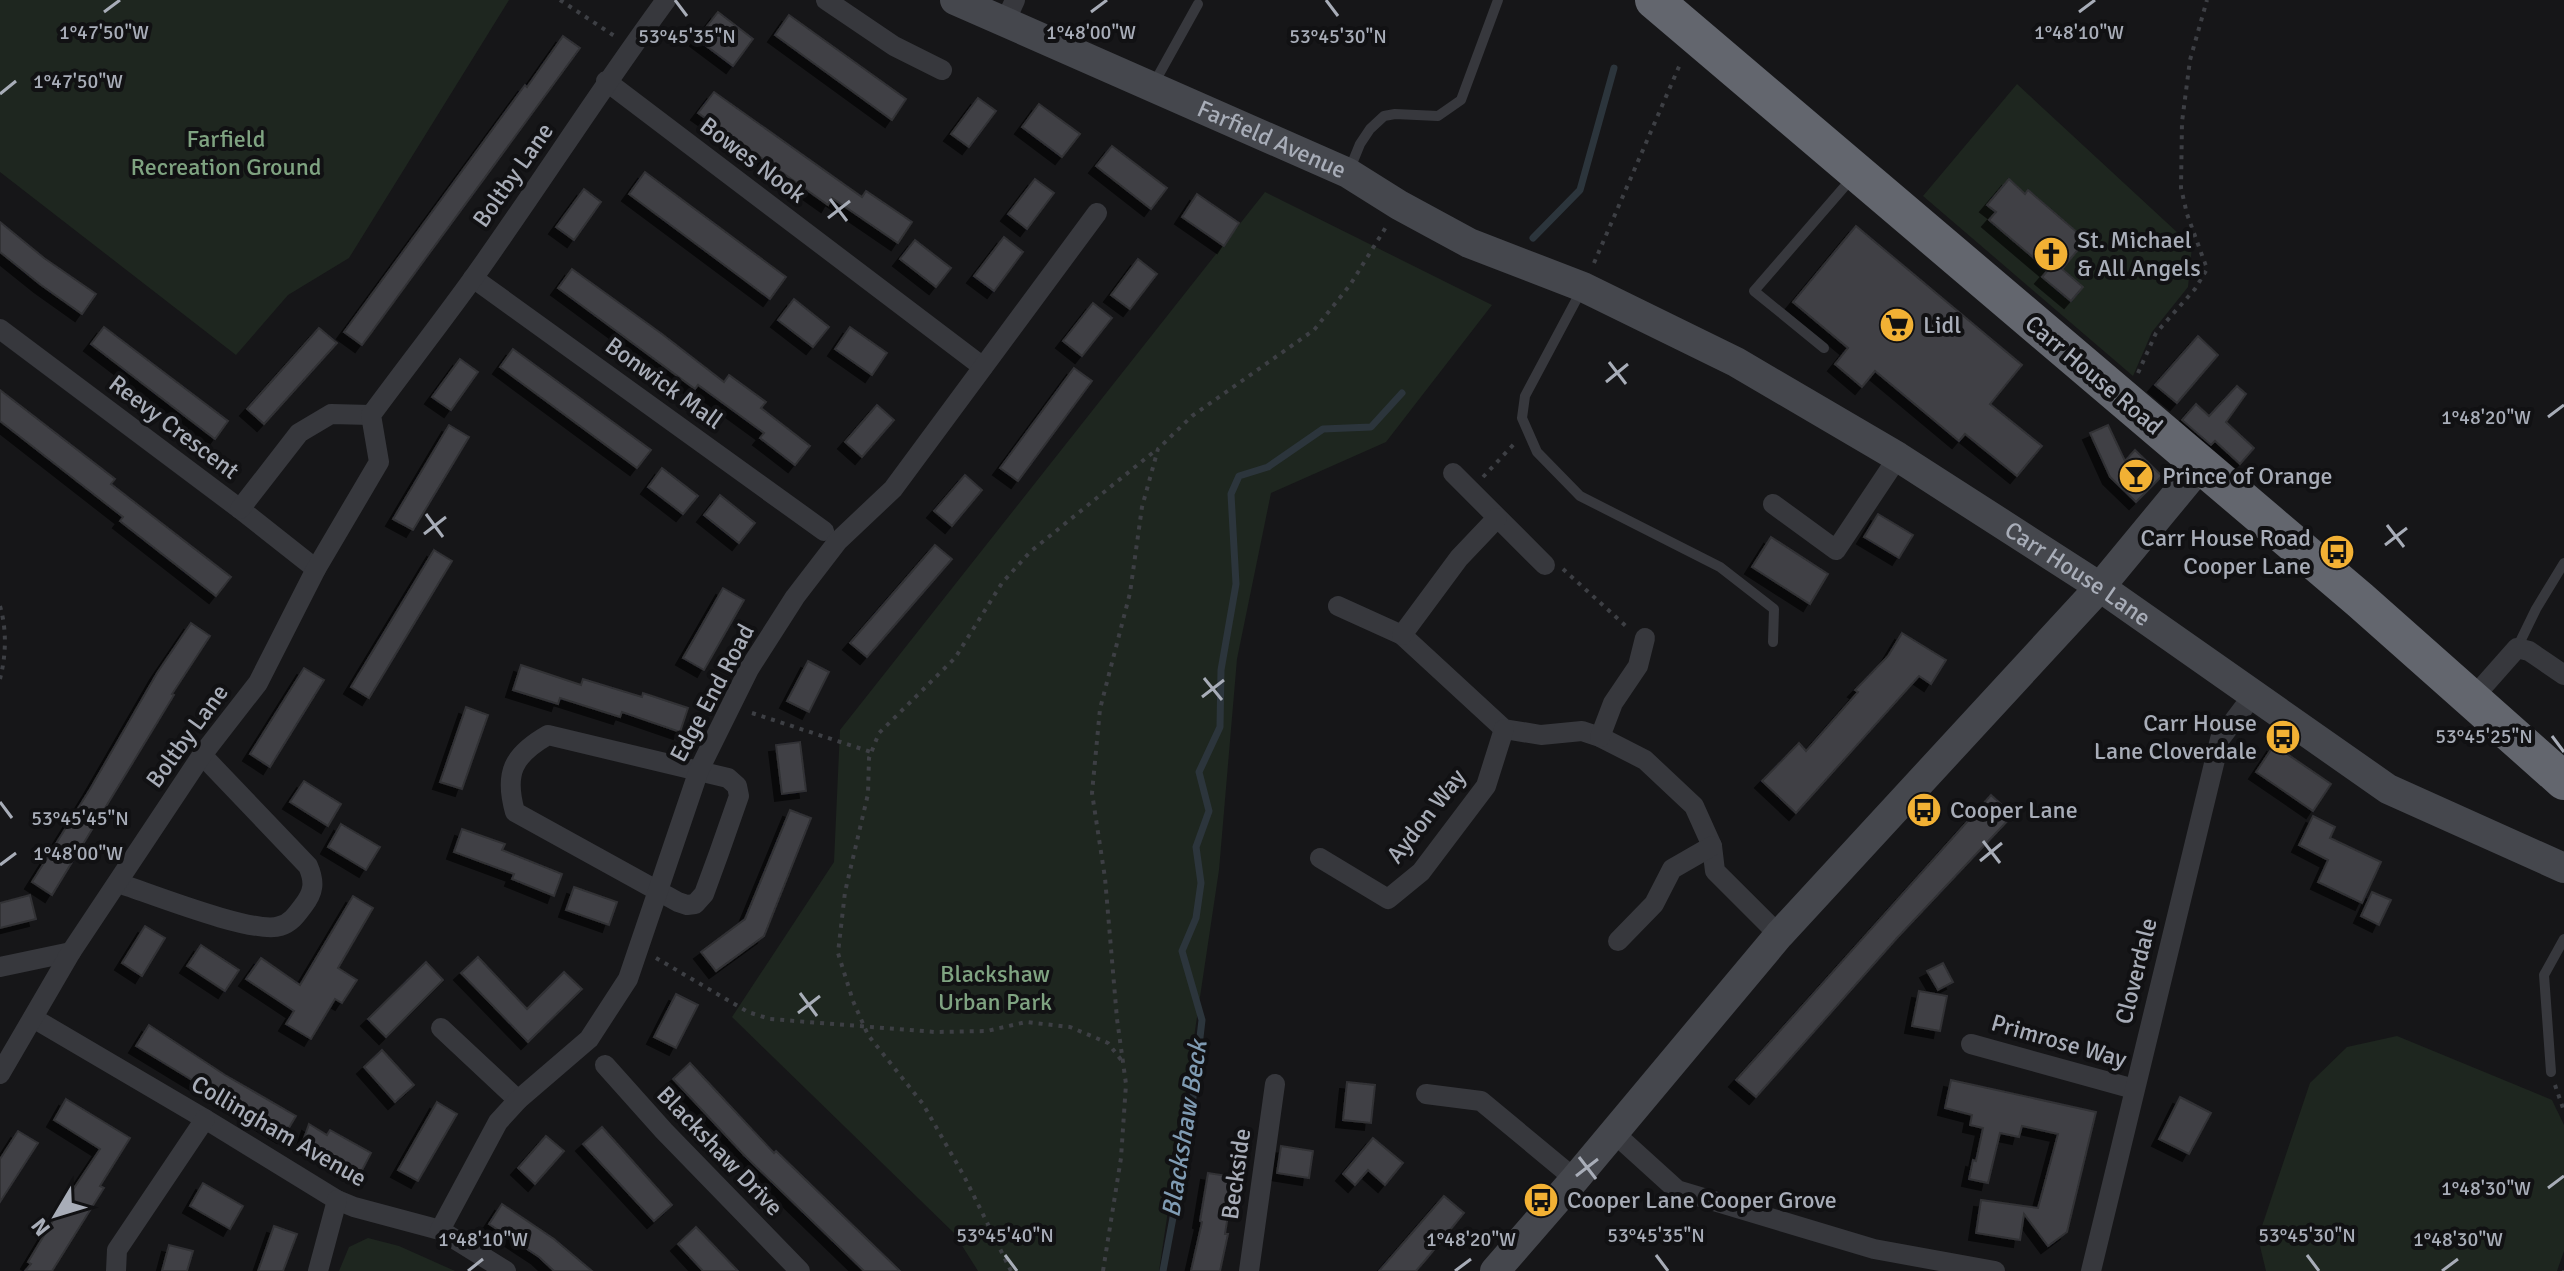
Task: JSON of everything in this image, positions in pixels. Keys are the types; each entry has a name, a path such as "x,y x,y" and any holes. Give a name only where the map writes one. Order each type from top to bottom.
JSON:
{"highway":[{"name":"Carr House Road","path":"1654,0 2360,600 2564,781"}],"street":[{"name":"Boltby Lane","path":"0,1074 71,952 202,755 258,683 316,569 379,462 371,415 473,278 606,81 666,0"},
{"path":"826,0 894,46 942,70"},
{"name":"Farfield Avenue","path":"955,0 1010,11 1152,87 1348,173 1469,243 1583,287"},
{"name":"Bowes Nook","path":"606,81 983,367"},
{"name":"Edge End Road","path":"440,1230 498,1122 518,1100 589,1039 628,979 699,770 749,669 795,597 838,541 893,489 1097,213"},
{"name":"Bonwick Mall","path":"473,278 824,531"},
{"name":"Carr House Lane","path":"1583,287 1736,362 1898,457 2100,587 2388,789 2564,868"},
{"name":"Reevy Crescent","path":"0,329 316,569"},
{"path":"240,509 299,433 331,414 371,415"},
{"path":"1773,504 1836,550 1898,457"},
{"path":"1495,1271 1779,935 2100,587 2200,466"},
{"path":"1453,473 1545,565"},
{"path":"1402,635 1459,558 1497,518"},
{"path":"1338,606 1402,635 1504,729 1541,735 1582,731 1645,760 1694,806 1712,846 1715,871 1779,935"},
{"path":"1600,737 1613,703 1638,666 1645,638"},
{"path":"2471,700 2517,648 2529,651 2564,675"},
{"name":"Cloverdale","path":"2091,1271 2220,739 2254,694"},
{"name":"Aydon Way","path":"1320,858 1388,899 1421,872 1486,786 1504,729"},
{"path":"548,735 699,770 728,778 737,786 739,796 704,894 695,904 687,905 515,812 509,788 516,763 527,747 548,735"},
{"path":"118,883 242,923 270,927 293,920 311,894 314,879 308,866 202,755"},
{"path":"1618,941 1654,904 1672,869 1712,846"},
{"path":"0,967 71,952"},
{"name":"Collingham Avenue","path":"33,1018 337,1200 440,1230 506,1271"},
{"path":"441,1028 518,1100"},
{"name":"Primrose Way","path":"1971,1044 2134,1089"},
{"name":"Blackshaw Drive","path":"605,1065 664,1131 800,1271"},
{"name":"Beckside","path":"1249,1271 1275,1084"},
{"path":"1426,1094 1481,1101 1575,1179"},
{"path":"116,1271 117,1250 205,1119"},
{"path":"1613,1132 1677,1190 1874,1249 1995,1271"},
{"path":"318,1271 337,1200"}],"lane":[{"path":"1348,173 1360,144 1384,116 1438,116 1461,100 1498,0"},
{"path":"1152,87 1198,4"},
{"path":"1824,348 1754,291 1856,173"},
{"path":"1583,287 1525,396 1522,418 1537,452 1580,496 1720,567 1774,609 1773,642"},
{"path":"2517,648 2564,563"},
{"path":"2551,1072 2544,975 2564,939"}],"path":[{"path":"560,0 631,47"},
{"path":"2120,397 2135,379 2156,333 2195,289 2207,269 2181,188 2182,122 2190,60 2207,0"},
{"path":"1583,287 1693,34"},
{"path":"1011,1271 964,1176 923,1104 864,1028 838,953 845,892 868,794 871,752 879,733 955,658 1002,583 1030,552 1158,449 1192,416 1314,330 1350,285 1399,205"},
{"path":"1470,491 1527,429"},
{"path":"1103,1271 1121,1158 1126,1084 1105,878 1092,793 1100,709 1130,593 1142,507 1158,449"},
{"path":"1545,565 1561,568 1620,622 1645,638"},
{"path":"0,606 5,660 0,679"},
{"path":"731,706 871,752"},
{"path":"638,947 748,1012 770,1019 935,1032 987,1031 1026,1022 1070,1027 1108,1043 1123,1063"},
{"path":"2551,1072 2564,1111"}],"green space":[{"name":"Farfield Recreation Ground","path":"0,0 509,0 349,258 288,295 236,355 0,172"},
{"path":"2017,84 2192,246 2188,287 2152,332 2133,376 1923,196"},
{"name":"Blackshaw Urban Park","path":"1265,192 1492,305 1386,442 1271,493 1237,659 1219,870 1159,1271 978,1271 954,1233 732,1017 834,862 840,730"},
{"path":"2397,1036 2552,1100 2564,1125 2564,1251 2557,1271 2266,1271 2258,1238 2310,1083 2347,1047"},
{"path":"368,1238 399,1246 455,1271 339,1271 349,1247"}],"building":[{"path":"718,12 753,39 733,66 697,39"},
{"path":"789,15 906,99 892,120 775,35"},
{"path":"563,36 580,48 362,345 344,332"},
{"path":"714,92 862,197 866,191 912,222 898,243 832,198 828,205 698,113"},
{"path":"978,98 996,111 969,147 951,134"},
{"path":"1039,104 1080,134 1062,157 1022,127"},
{"path":"1112,146 1167,188 1151,209 1096,166"},
{"path":"645,172 786,277 770,299 629,194"},
{"path":"1035,179 1054,193 1027,229 1008,214"},
{"name":"St. Michael & All Angels","path":"2009,179 2025,194 2028,190 2086,240 2062,269 2083,287 2071,301 2042,277 2048,270 1989,220 1996,212 1987,205"},
{"path":"584,189 601,202 574,240 556,227"},
{"path":"1197,194 1239,223 1224,246 1182,217"},
{"path":"0,222 96,294 82,314 0,252"},
{"name":"Lidl","path":"1856,226 2022,365 1990,404 2042,446 2017,476 1965,434 1959,441 1875,371 1862,387 1835,364 1848,348 1793,302"},
{"path":"1004,237 1023,252 994,291 974,276"},
{"path":"915,240 951,268 936,287 900,259"},
{"path":"1138,259 1157,274 1130,309 1111,295"},
{"path":"572,269 724,382 729,375 766,402 761,408 810,446 795,465 760,438 764,433 698,385 695,389 558,288"},
{"path":"794,299 829,327 813,347 778,320"},
{"path":"1093,303 1112,318 1082,356 1063,341"},
{"path":"104,327 228,421 215,439 91,344"},
{"path":"850,327 887,353 872,375 835,349"},
{"path":"319,328 337,343 264,424 247,409"},
{"path":"2198,336 2218,355 2177,403 2155,385"},
{"path":"513,349 651,450 637,468 500,367"},
{"path":"460,359 478,372 451,410 432,397"},
{"path":"1074,368 1092,381 1018,481 1000,468"},
{"path":"2237,386 2246,394 2226,422 2254,448 2240,464 2215,441 2211,445 2182,420 2196,404 2209,416"},
{"path":"0,390 115,479 111,484 231,577 216,596 120,521 123,517 0,421"},
{"path":"877,405 894,420 862,457 845,442"},
{"path":"449,425 469,437 413,530 393,519"},
{"name":"Prince of Orange","path":"2108,425 2125,461 2135,450 2162,476 2136,502 2110,477 2090,433"},
{"path":"662,468 698,496 683,514 648,487"},
{"path":"965,475 982,490 952,526 934,511"},
{"path":"720,495 755,523 739,543 704,515"},
{"path":"1878,514 1913,535 1899,558 1864,537"},
{"path":"1771,537 1828,574 1810,604 1752,567"},
{"path":"935,545 952,559 867,657 850,643"},
{"path":"434,550 452,561 369,698 351,687"},
{"path":"723,588 744,600 704,670 683,658"},
{"path":"191,623 210,636 52,895 32,882 157,673"},
{"path":"1902,633 1946,660 1931,684 1919,676 1796,813 1762,781 1799,743 1806,751 1858,692 1855,690 1888,656"},
{"path":"808,661 829,672 809,712 787,701"},
{"path":"521,665 581,685 583,679 642,697 643,693 688,708 680,732 622,712 620,717 560,698 558,704 513,690"},
{"path":"304,668 324,680 270,767 250,754"},
{"path":"466,707 488,715 462,789 440,782"},
{"path":"800,742 806,791 782,794 776,745"},
{"path":"2274,745 2331,784 2313,811 2256,772"},
{"path":"304,781 341,804 328,826 290,802"},
{"path":"1991,795 2013,815 1897,938 1756,1097 1736,1080"},
{"path":"790,810 811,818 764,936 716,971 701,952 745,919"},
{"path":"2313,816 2335,827 2330,838 2381,862 2362,903 2318,882 2328,860 2299,845"},
{"path":"341,824 380,847 366,870 328,847"},
{"path":"462,829 505,844 502,850 562,874 554,896 512,879 514,874 454,852"},
{"path":"574,887 617,902 609,925 566,910"},
{"path":"2372,892 2391,900 2379,925 2361,916"},
{"path":"30,895 36,919 0,928 0,903"},
{"path":"353,896 373,908 338,968 357,980 342,1003 335,999 311,1039 286,1024 294,1011 246,979 261,958 300,985"},
{"path":"145,926 165,938 142,976 122,963"},
{"path":"201,945 239,970 225,991 187,966"},
{"path":"478,957 527,1009 564,972 582,989 528,1042 461,973"},
{"path":"426,962 443,980 386,1037 368,1019"},
{"path":"1943,963 1953,982 1938,990 1927,971"},
{"path":"1919,991 1947,996 1940,1031 1912,1026"},
{"path":"676,994 698,1005 676,1048 654,1037"},
{"path":"149,1025 225,1075 296,1116 284,1136 136,1046"},
{"path":"382,1050 414,1085 395,1102 364,1067"},
{"path":"690,1063 774,1153 776,1151 900,1271 864,1271 744,1155 673,1079"},
{"path":"1951,1080 2096,1112 2067,1232 2048,1246 2024,1214 2020,1240 1976,1233 1981,1200 2038,1208 2058,1134 2022,1126 2019,1137 2000,1133 1988,1183 1969,1179 1983,1128 1970,1125 1972,1115 1945,1108"},
{"path":"1347,1082 1375,1085 1371,1123 1343,1120"},
{"path":"2180,1097 2211,1113 2189,1154 2159,1139"},
{"path":"66,1099 130,1138 100,1186 104,1188 52,1271 25,1271 58,1212 100,1149 54,1120"},
{"path":"437,1102 457,1114 418,1181 398,1170"},
{"path":"309,1124 327,1135 330,1130 371,1153 359,1176 302,1144"},
{"path":"602,1127 672,1205 654,1221 583,1144"},
{"path":"18,1131 38,1143 0,1202 0,1159"},
{"path":"546,1136 564,1151 535,1184 518,1168"},
{"path":"1373,1138 1403,1163 1385,1185 1368,1170 1355,1185 1343,1174"},
{"path":"1281,1146 1313,1151 1309,1178 1277,1173"},
{"path":"1208,1173 1234,1177 1225,1234 1228,1234 1220,1271 1191,1271 1202,1222"},
{"path":"203,1183 243,1206 230,1229 190,1206"},
{"path":"1444,1196 1464,1213 1416,1271 1379,1271"},
{"path":"502,1204 554,1239 592,1271 554,1271 539,1257 489,1224"},
{"path":"274,1226 297,1234 283,1271 258,1271"},
{"path":"696,1227 738,1271 703,1271 678,1244"},
{"path":"169,1245 193,1251 187,1271 162,1271"}],"waterway":[{"name":"Blackshaw Beck","path":"1533,238 1580,190 1614,68"},
{"name":"Blackshaw Beck","path":"1163,1271 1189,1132 1202,1020 1182,951 1196,918 1201,883 1196,847 1209,811 1199,772 1220,727 1221,670 1236,584 1231,494 1239,476 1268,467 1323,429 1371,427 1402,393"}],"place":[{"name":"St. Michael & All Angels","path":"2051,254"},
{"name":"Lidl","path":"1897,325"},
{"name":"Prince of Orange","path":"2136,476"},
{"name":"Carr House Road Cooper Lane","path":"2337,552"},
{"name":"Carr House Lane Cloverdale","path":"2283,737"},
{"name":"Cooper Lane","path":"1924,810"},
{"name":"Cooper Lane Cooper Grove","path":"1541,1200"}]}
